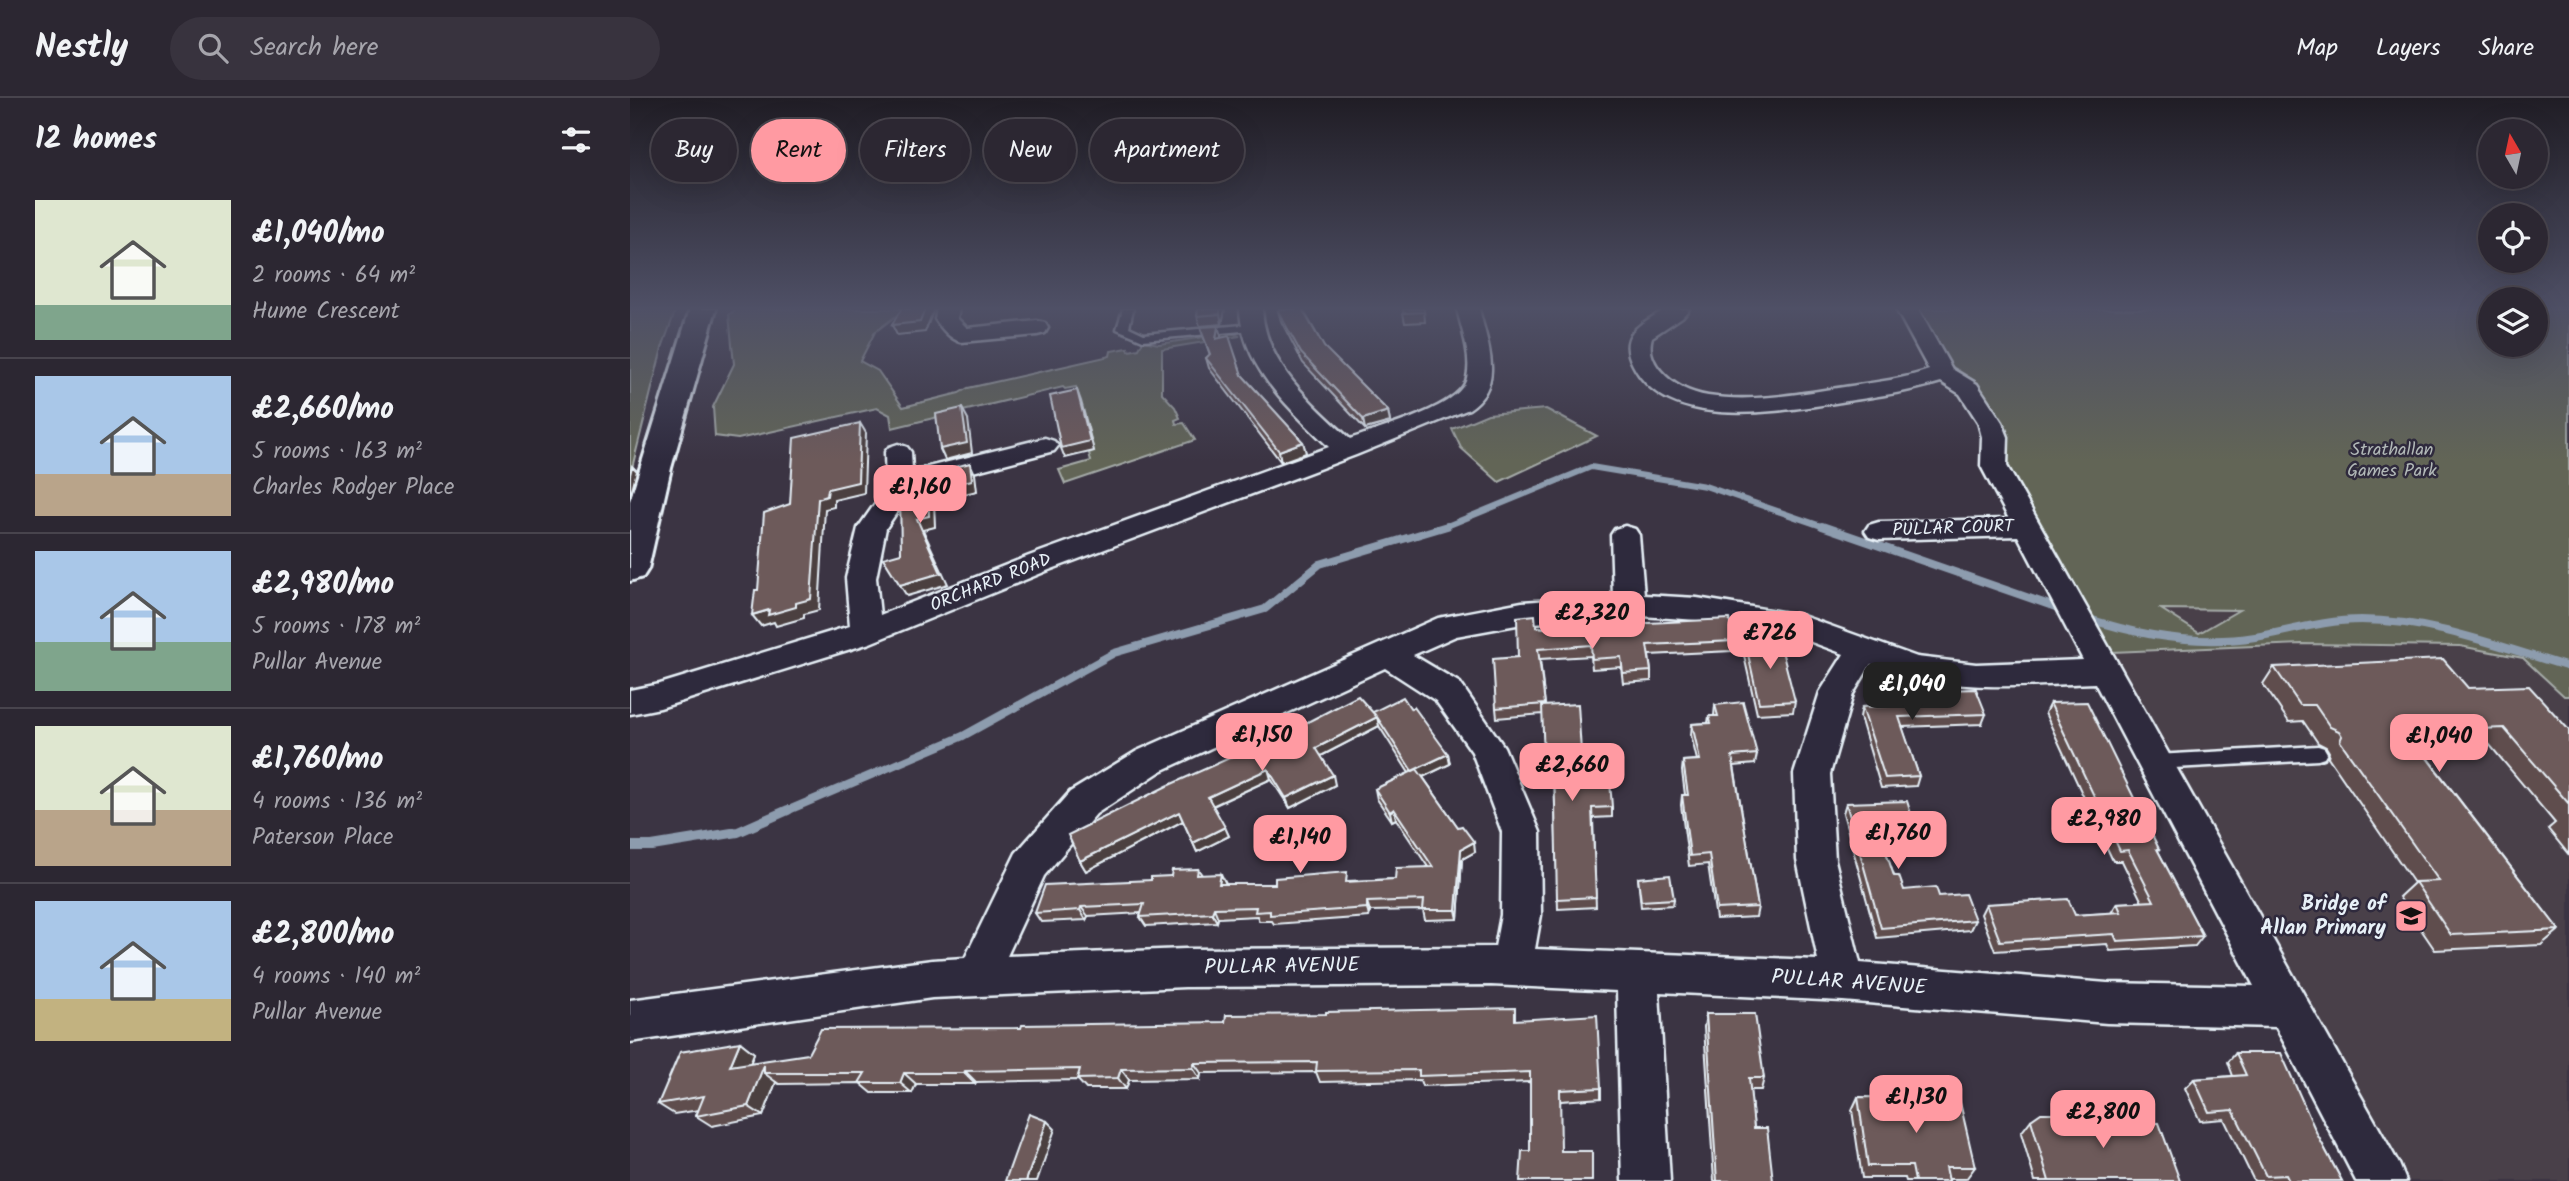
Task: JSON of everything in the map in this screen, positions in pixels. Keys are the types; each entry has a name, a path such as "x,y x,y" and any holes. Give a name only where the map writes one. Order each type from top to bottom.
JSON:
{"main road":[{"path":"630,569 655,468 688,360"}],"street":[{"path":"1264,360 1295,399 1347,450"},
{"name":"ORCHARD ROAD","path":"630,702 660,696 866,632 1039,563 1435,415 1465,401 1477,388 1482,372 1479,360"},
{"path":"1641,360 1650,376 1671,390 1692,399 1718,405 1758,406 1917,383 1943,373"},
{"path":"1935,360 1943,373 1969,389 1990,422 1994,438 1994,466 2382,1181"},
{"path":"866,632 861,578 872,528 899,488 922,477 1045,446"},
{"path":"898,452 899,488"},
{"name":"PULLAR COURT","path":"1879,531 2027,527"},
{"path":"1625,535 1629,605"},
{"path":"977,978 1030,865 1083,803 1149,761 1449,626 1522,613 1629,605 1697,609 1800,626 1914,668 1976,676 2104,671"},
{"path":"1843,981 1816,860 1812,774 1837,692 1863,651"},
{"path":"1386,654 1448,692 1487,747 1497,771 1521,832 1521,915 1512,966"},
{"name":"PULLAR AVENUE","path":"633,1026 932,979 1185,968 1512,966 1843,981 2107,1003 2288,1007"},
{"path":"1637,972 1646,1181"}],"lane":[{"path":"2156,762 2318,753"}],"shaded area":[{"name":"Bridge of Allan Primary","path":"2089,608 2457,613 2569,651 2569,1181 2394,1181"}],"green space":[{"path":"630,360 659,360 630,476"},
{"path":"734,360 861,360 878,371 903,407 959,393 968,388 1094,360 1162,360 1162,393 1175,407 1180,418 1175,420 1176,424 1184,423 1195,440 1065,484 1059,470 1091,461 1089,453 1094,451 1076,387 1063,387 892,428 890,415 877,408 738,439 715,436 713,407 734,364"},
{"name":"Strathallan Games Park","path":"1941,360 2569,360 2569,696 2564,696 2523,658 2460,646 2302,644 2112,652 2005,464 2007,436 1975,381","holes":["2161,609 2239,610 2199,633"]},
{"path":"1546,409 1597,436 1499,482 1461,448 1452,429 1488,414"}],"building":[{"path":"1207,360 1237,360 1242,375 1303,442 1279,451"},
{"path":"1307,360 1337,360 1388,411 1363,419"},
{"path":"1077,390 1090,441 1061,448 1050,396"},
{"path":"962,408 967,443 940,449 936,414"},
{"path":"860,423 858,482 828,489 827,496 818,499 811,599 796,603 796,607 768,615 769,610 752,615 755,590 758,590 764,513 790,504 794,438"},
{"path":"970,463 972,480 928,491 929,516 917,519 941,573 900,585 883,558 901,553 900,492 905,485 925,475"},
{"path":"1535,615 1536,627 1545,628 1729,619 1734,641 1647,645 1651,671 1623,673 1621,657 1592,659 1591,645 1538,649 1545,704 1496,708 1493,659 1518,657 1517,617"},
{"path":"1779,639 1795,701 1759,703 1745,641"},
{"path":"2443,659 2468,688 2529,686 2569,730 2569,804 2504,728 2407,732 2559,930 2451,935 2415,882 2439,881 2340,741 2342,736 2339,731 2330,727 2315,705 2300,705 2274,667"},
{"path":"1915,687 1916,691 1976,689 1986,714 1899,717 1919,776 1885,778 1862,707 1890,706 1885,688"},
{"path":"1358,696 1376,716 1373,712 1403,697 1411,709 1414,707 1448,754 1412,771 1377,717 1316,748 1333,775 1286,798 1268,769 1208,797 1225,827 1193,843 1179,812 1080,861 1068,835 1167,786 1292,730"},
{"path":"1743,702 1757,754 1732,756 1758,907 1717,909 1709,854 1690,856 1682,795 1688,795 1683,761 1700,760 1692,724 1711,723 1709,716 1718,716 1715,705"},
{"path":"2087,702 2157,849 2203,936 2117,941 2114,934 2000,941 1986,904 2068,899 2075,915 2121,912 2117,903 2154,901 2128,850 2120,851 2050,703"},
{"path":"1578,704 1583,783 1610,781 1612,807 1592,808 1596,897 1557,899 1554,759 1544,759 1542,706"},
{"path":"1417,769 1458,827 1462,826 1474,842 1461,849 1456,910 1423,910 1424,900 1367,902 1367,908 1270,915 1270,911 1255,912 1256,907 1214,908 1212,913 1140,917 1144,904 1081,907 1080,910 1035,913 1045,885 1151,880 1151,877 1171,876 1172,870 1198,869 1197,875 1221,874 1219,884 1275,884 1275,878 1347,872 1346,882 1395,879 1396,868 1433,867 1394,809 1390,812 1375,789"},
{"path":"1907,801 1916,830 1879,831 1894,876 1899,876 1904,890 1936,887 1939,896 1965,894 1975,920 1881,928 1846,803"},
{"path":"1670,875 1674,899 1641,901 1638,878"},
{"path":"1515,1008 1515,1020 1597,1015 1601,1088 1560,1090 1561,1151 1592,1151 1592,1181 1520,1181 1522,1151 1530,1151 1530,1072 1419,1076 1419,1070 1316,1071 1317,1062 1194,1063 1193,1068 1121,1069 1118,1078 1077,1079 1080,1069 965,1071 904,1073 900,1083 859,1083 865,1073 764,1073 764,1065 748,1106 696,1116 704,1096 658,1104 680,1052 740,1042 730,1066 808,1054 821,1029 1021,1028 1022,1025 1225,1022 1226,1015"},
{"path":"1706,1014 1755,1014 1764,1078 1749,1078 1754,1128 1767,1128 1773,1181 1717,1181"},
{"path":"2236,1053 2281,1053 2318,1136 2342,1181 2289,1181 2286,1175 2266,1176 2233,1110 2209,1112 2194,1079 2246,1075"},
{"path":"1858,1097 1959,1098 1975,1167 1946,1167 1949,1181 1915,1181 1912,1166 1868,1166"},
{"path":"2041,1113 2058,1113 2063,1120 2159,1123 2180,1181 2049,1181 2031,1120"},
{"path":"1029,1114 1047,1121 1026,1181 1005,1181"}],"waterway":[{"path":"1447,526 1591,467 1705,486 1827,528"},
{"path":"784,812 963,736 1114,653 1265,609 1320,564 1447,526"},
{"path":"1442,528 1447,526"},
{"path":"1822,526 2064,610"},
{"path":"2086,618 2127,630 2191,640 2233,640 2334,622 2388,621 2467,636 2569,667"},
{"path":"630,846 652,846 738,832 788,810"}],"place":[{"name":"Bridge of Allan Primary","path":"2411,916"}]}
